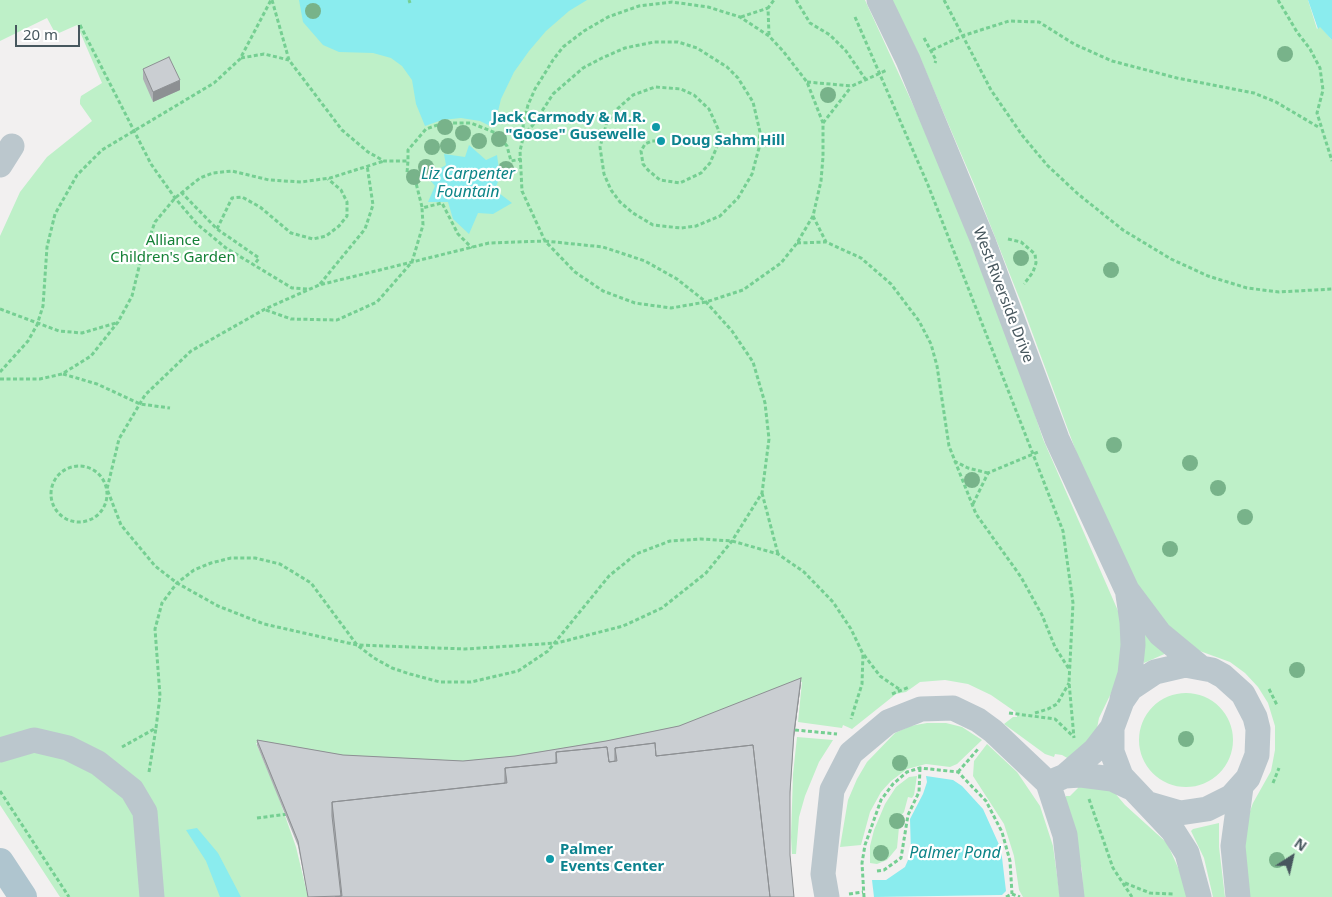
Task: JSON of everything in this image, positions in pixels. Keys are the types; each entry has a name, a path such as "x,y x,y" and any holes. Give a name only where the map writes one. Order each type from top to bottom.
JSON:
{"main road":[{"path":"0,862 22,897"}],"street":[{"name":"West Riverside Drive","path":"879,0 908,60 983,241 1057,439 1127,590 1160,634 1200,667"},
{"name":"West Riverside Drive","path":"1122,701 1130,674 1133,645 1132,622 1127,590"},
{"path":"1129,787 1115,763 1111,740 1112,728 1122,701 1131,688 1155,672 1185,665 1200,667 1223,676 1234,684 1243,694 1255,717 1258,736 1257,755 1253,767 1241,788 1233,846 1238,897"},
{"path":"827,897 823,874 832,790 851,753 888,722 921,709 953,708 978,720 993,731 1068,774 1112,779 1129,787 1149,804 1173,831 1187,854 1199,894"},
{"path":"1072,897 1065,835 1068,774 1095,750 1112,728"},
{"path":"0,750 34,740 68,748 98,763 132,790 145,812 152,897"},
{"path":"1149,804 1165,810 1195,812 1219,805 1241,788"}],"path":[{"path":"0,372 28,341 37,324 43,306 47,247 55,214 77,175 102,150 214,83 240,59 271,0"},
{"path":"271,0 289,60 342,130 368,152 384,161"},
{"path":"740,17 768,8 774,0"},
{"path":"796,0 810,23 830,35 846,51 866,80"},
{"path":"944,0 991,90 1022,135 1047,165 1078,194 1122,230 1171,259 1208,276 1247,288 1279,292 1310,292 1332,289"},
{"path":"1278,0 1320,68 1323,90 1317,113 1320,128 1332,161"},
{"path":"672,2 708,7 740,17 769,36 807,82 823,123 824,157 821,181 813,216 797,243 781,262 760,279 742,290 706,302 671,308 636,303 603,291 575,272 545,241 522,191 520,159 524,134 523,124 528,105 548,66 563,47 584,31 608,17 639,6 672,2"},
{"path":"768,8 769,36"},
{"path":"855,17 938,212 1062,531 1073,603 1069,682 1074,737 1068,774 1113,868 1124,882 1132,897"},
{"path":"932,50 962,36 1009,21 1039,22 1074,44 1112,61 1177,78 1254,94 1276,102 1320,128"},
{"path":"80,25 135,129 151,164 174,198 192,218 226,248 292,288 310,289"},
{"path":"524,134 533,125 553,94 583,68 625,48 654,42 678,42 697,48 728,67 738,78 753,102 760,132 759,148 752,174 738,198 720,216 696,226 681,228 653,225 633,214 620,202 611,190 604,174 600,147 608,122 616,110 633,95 655,87 681,89 694,95 709,109 719,131 719,142 710,163 701,174 680,183 674,184 660,180 643,164 641,151 645,144 652,141 660,141"},
{"path":"240,59 264,54 289,60"},
{"path":"807,82 852,86 879,74"},
{"path":"823,123 852,86"},
{"path":"265,310 291,319 337,320 377,302 412,262 422,225 422,208 416,183 407,173 408,150 426,129 443,123 459,121 493,130 507,146 511,161 520,159"},
{"path":"0,379 40,379 62,374 91,356 118,322 132,296 139,267 155,222 174,198 200,178 213,173 232,171 285,181 301,182 327,178 384,161 408,161"},
{"path":"319,286 365,229 373,205 367,165"},
{"path":"216,229 232,198 242,197 260,207 290,233 313,239 328,235 347,216 347,202 341,190 327,178"},
{"path":"181,192 216,229 259,258 254,265"},
{"path":"422,208 442,203 458,234 472,248"},
{"path":"192,218 199,212"},
{"path":"813,216 826,242"},
{"path":"1005,241 1004,239 1021,242 1035,254 1036,263 1033,272 1022,288 1019,277"},
{"path":"762,493 732,541 706,573 662,608 623,626 557,642 465,649 357,645 249,618 218,606 177,584 154,566 121,525 107,489 104,480 90,468 71,467 56,477 51,495 53,504 64,518 83,522 92,520 105,507 107,489 119,439 145,395 190,351 265,310 319,286 489,243 545,241 604,247 645,261 677,279 706,302 732,331 753,362 765,403 769,439 762,493 778,554"},
{"path":"797,243 826,242 861,258 891,284 919,321 931,344 938,366 949,446 976,514 1021,577 1042,615 1055,647 1069,669"},
{"path":"0,309 59,331 82,333 118,322"},
{"path":"62,374 97,384 140,404 170,408"},
{"path":"954,461 968,468 988,473 1031,455"},
{"path":"972,504 988,473"},
{"path":"149,772 160,696 155,629 162,602 177,584 194,570 231,558 255,558 280,564 311,583 357,645 374,658 392,668 428,679 454,683 487,680 518,670 534,662 557,642 609,576 636,554 670,541 701,539 732,541 778,554 804,572 833,602 851,629 863,654 880,676 899,689"},
{"path":"851,719 862,684 863,654"},
{"path":"1009,713 1019,716 1048,709 1057,704 1069,682"},
{"path":"1267,686 1278,708"},
{"path":"1031,714 1055,719 1074,737"},
{"path":"122,748 156,728"},
{"path":"795,730 840,735"},
{"path":"958,772 979,747"},
{"path":"1269,791 1277,776 1281,761"},
{"path":"877,871 884,870 901,858 908,815 920,792 920,768"},
{"path":"864,897 862,863 865,845 881,800 893,784 907,772 920,768 958,772 986,801 1002,832 1010,861 1012,894"},
{"path":"0,791 69,897"},
{"path":"256,818 293,813"},
{"path":"1124,882 1150,894 1199,894"},
{"path":"1006,897 1012,894 1020,897"}],"green space":[{"name":"Alliance Children's Garden","path":"0,0 865,0 920,120 974,249 1022,376 1043,439 1122,620 1124,641 1116,683 1099,718 1096,733 1081,753 1125,805 1167,843 1180,872 1187,897 1083,897 1082,870 1064,801 1066,796 1070,796 1078,788 1069,759 1062,755 1055,754 1054,757 1045,754 1004,724 1013,717 1017,717 1017,713 991,695 968,684 945,680 920,682 906,692 896,694 852,729 843,725 842,728 798,722 802,682 679,731 463,764 343,759 256,743 276,790 296,847 308,897 60,897 0,805 0,236 20,192 47,157 92,121 80,104 81,96 102,83 77,25 59,33 54,31 47,18 0,41"},
{"path":"892,0 1308,0 1317,29 1320,26 1332,40 1332,897 1249,897 1243,843 1246,822 1253,803 1271,771 1275,750 1275,726 1268,703 1258,687 1245,673 1230,662 1197,650 1147,609 1081,465 1022,305 974,184 917,51"},
{"path":"1137,617 1169,652 1144,663"},
{"path":"1186,693 1204,697 1219,707 1229,722 1233,740 1229,758 1219,773 1204,783 1186,787 1168,783 1153,773 1143,758 1139,740 1143,722 1153,707 1168,697"},
{"path":"927,723 946,723 962,727 982,740 957,764 950,767 926,764 907,769 891,781 881,792 870,812 861,845 840,847 848,800 867,762 895,733 910,726"},
{"path":"797,737 833,740 819,762 805,796 799,817 796,854 792,854 793,774"},
{"path":"987,744 1017,772 1040,806 1053,846 1060,897 1023,897 1019,890 1014,856 1004,824 973,776 974,761"},
{"path":"917,776 914,795 912,798 908,797 904,812 900,817 897,848 887,860 877,864 870,863 870,846 874,830 885,804 896,787 909,777"},
{"path":"1219,823 1219,847 1225,897 1213,897 1204,858 1191,831"}],"water":[{"path":"299,0 587,0 569,11 546,31 529,51 514,72 501,99 494,128 480,121 461,118 442,120 425,126 416,104 412,80 402,66 391,58 373,53 339,52 323,45 303,22"},
{"path":"1308,0 1332,0 1332,40 1320,27 1318,29"},
{"name":"Liz Carpenter Fountain","path":"469,145 486,160 497,155 500,176 495,190 512,203 493,214 478,213 469,234 453,219 448,202 428,202 435,186 427,176 446,165 444,154 465,157"},
{"name":"Palmer Pond","path":"926,776 953,780 962,786 983,809 1001,849 1006,891 1002,895 874,897 872,880 886,880 905,867 911,853 910,819 923,794 927,782"},
{"path":"197,828 218,853 241,897 220,897 206,861 186,830"}],"building":[{"path":"169,57 180,80 153,92 143,69"},
{"path":"801,678 794,732 790,792 790,855 794,897 770,897 753,745 656,756 655,743 615,748 615,761 609,762 607,747 556,752 556,763 505,768 505,783 332,802 341,896 308,897 298,841 257,740 343,755 463,761 515,756 606,741 679,726"},
{"name":"Palmer Events Center","path":"655,743 656,756 753,745 770,897 335,897 342,896 332,802 507,783 505,768 557,763 556,752 607,747 609,762 617,761 615,748"}],"place":[{"name":"Jack Carmody & M.R. \"Goose\" Gusewelle","path":"656,127"},
{"name":"Doug Sahm Hill","path":"661,141"},
{"name":"Palmer Events Center","path":"550,859"}]}
